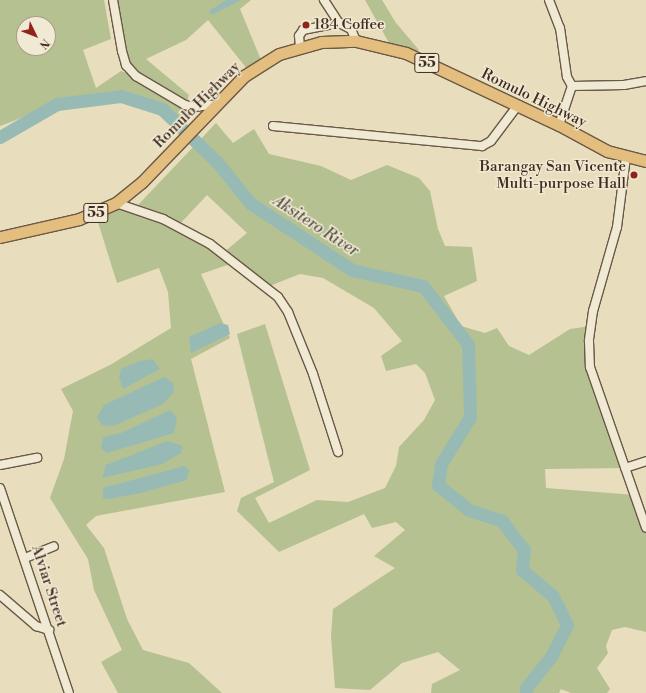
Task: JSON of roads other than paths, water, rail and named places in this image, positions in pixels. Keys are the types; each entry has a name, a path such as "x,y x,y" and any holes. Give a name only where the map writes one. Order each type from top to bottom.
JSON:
{"highway":[{"name":"Romulo Highway","path":"0,237 79,219 116,203 173,151 215,106 260,65 300,47 321,42 356,41 406,53 518,105 607,151 646,161"}],"street":[{"path":"113,0 126,66 136,76 186,105 194,107 215,106"},
{"path":"324,0 339,23 351,29 356,41"},
{"path":"550,0 560,28 567,76 572,86 559,125"},
{"path":"300,47 298,36 303,30 339,23"},
{"path":"572,86 624,85 646,81"},
{"path":"273,126 482,146 492,141 518,105"},
{"path":"626,157 617,227 593,311 589,341 590,367 646,528"},
{"path":"116,203 164,219 210,244 278,297 288,312 313,374 338,452"},
{"path":"0,465 37,458"},
{"path":"626,468 646,461"},
{"name":"Alviar Street","path":"0,488 25,558 69,693"},
{"path":"25,558 54,546"},
{"path":"0,595 36,626 49,630"}],"water":[{"path":"226,0 241,0 212,15 209,11"},
{"path":"220,323 228,325 230,334 191,353 189,337"},
{"path":"153,359 160,369 123,389 119,377 121,369 140,361"},
{"path":"164,377 173,383 174,392 163,404 113,426 102,425 97,417 104,405"},
{"path":"170,410 177,418 174,433 107,453 101,448 103,437 121,433"},
{"path":"167,441 183,446 181,453 162,464 102,478 106,465"},
{"path":"184,466 189,470 187,480 141,493 109,499 103,498 103,488"}],"waterway":[{"name":"Aksitero River","path":"0,137 57,104 121,96 162,109 218,163 250,203 352,270 423,286 468,344 470,417 441,464 438,485 469,510 502,521 524,550 522,570 553,596 567,625 552,655 526,688 526,693"}],"place":[{"name":"184 Coffee","path":"306,25"},
{"name":"Barangay San Vicente Multi-purpose Hall","path":"634,175"}]}
